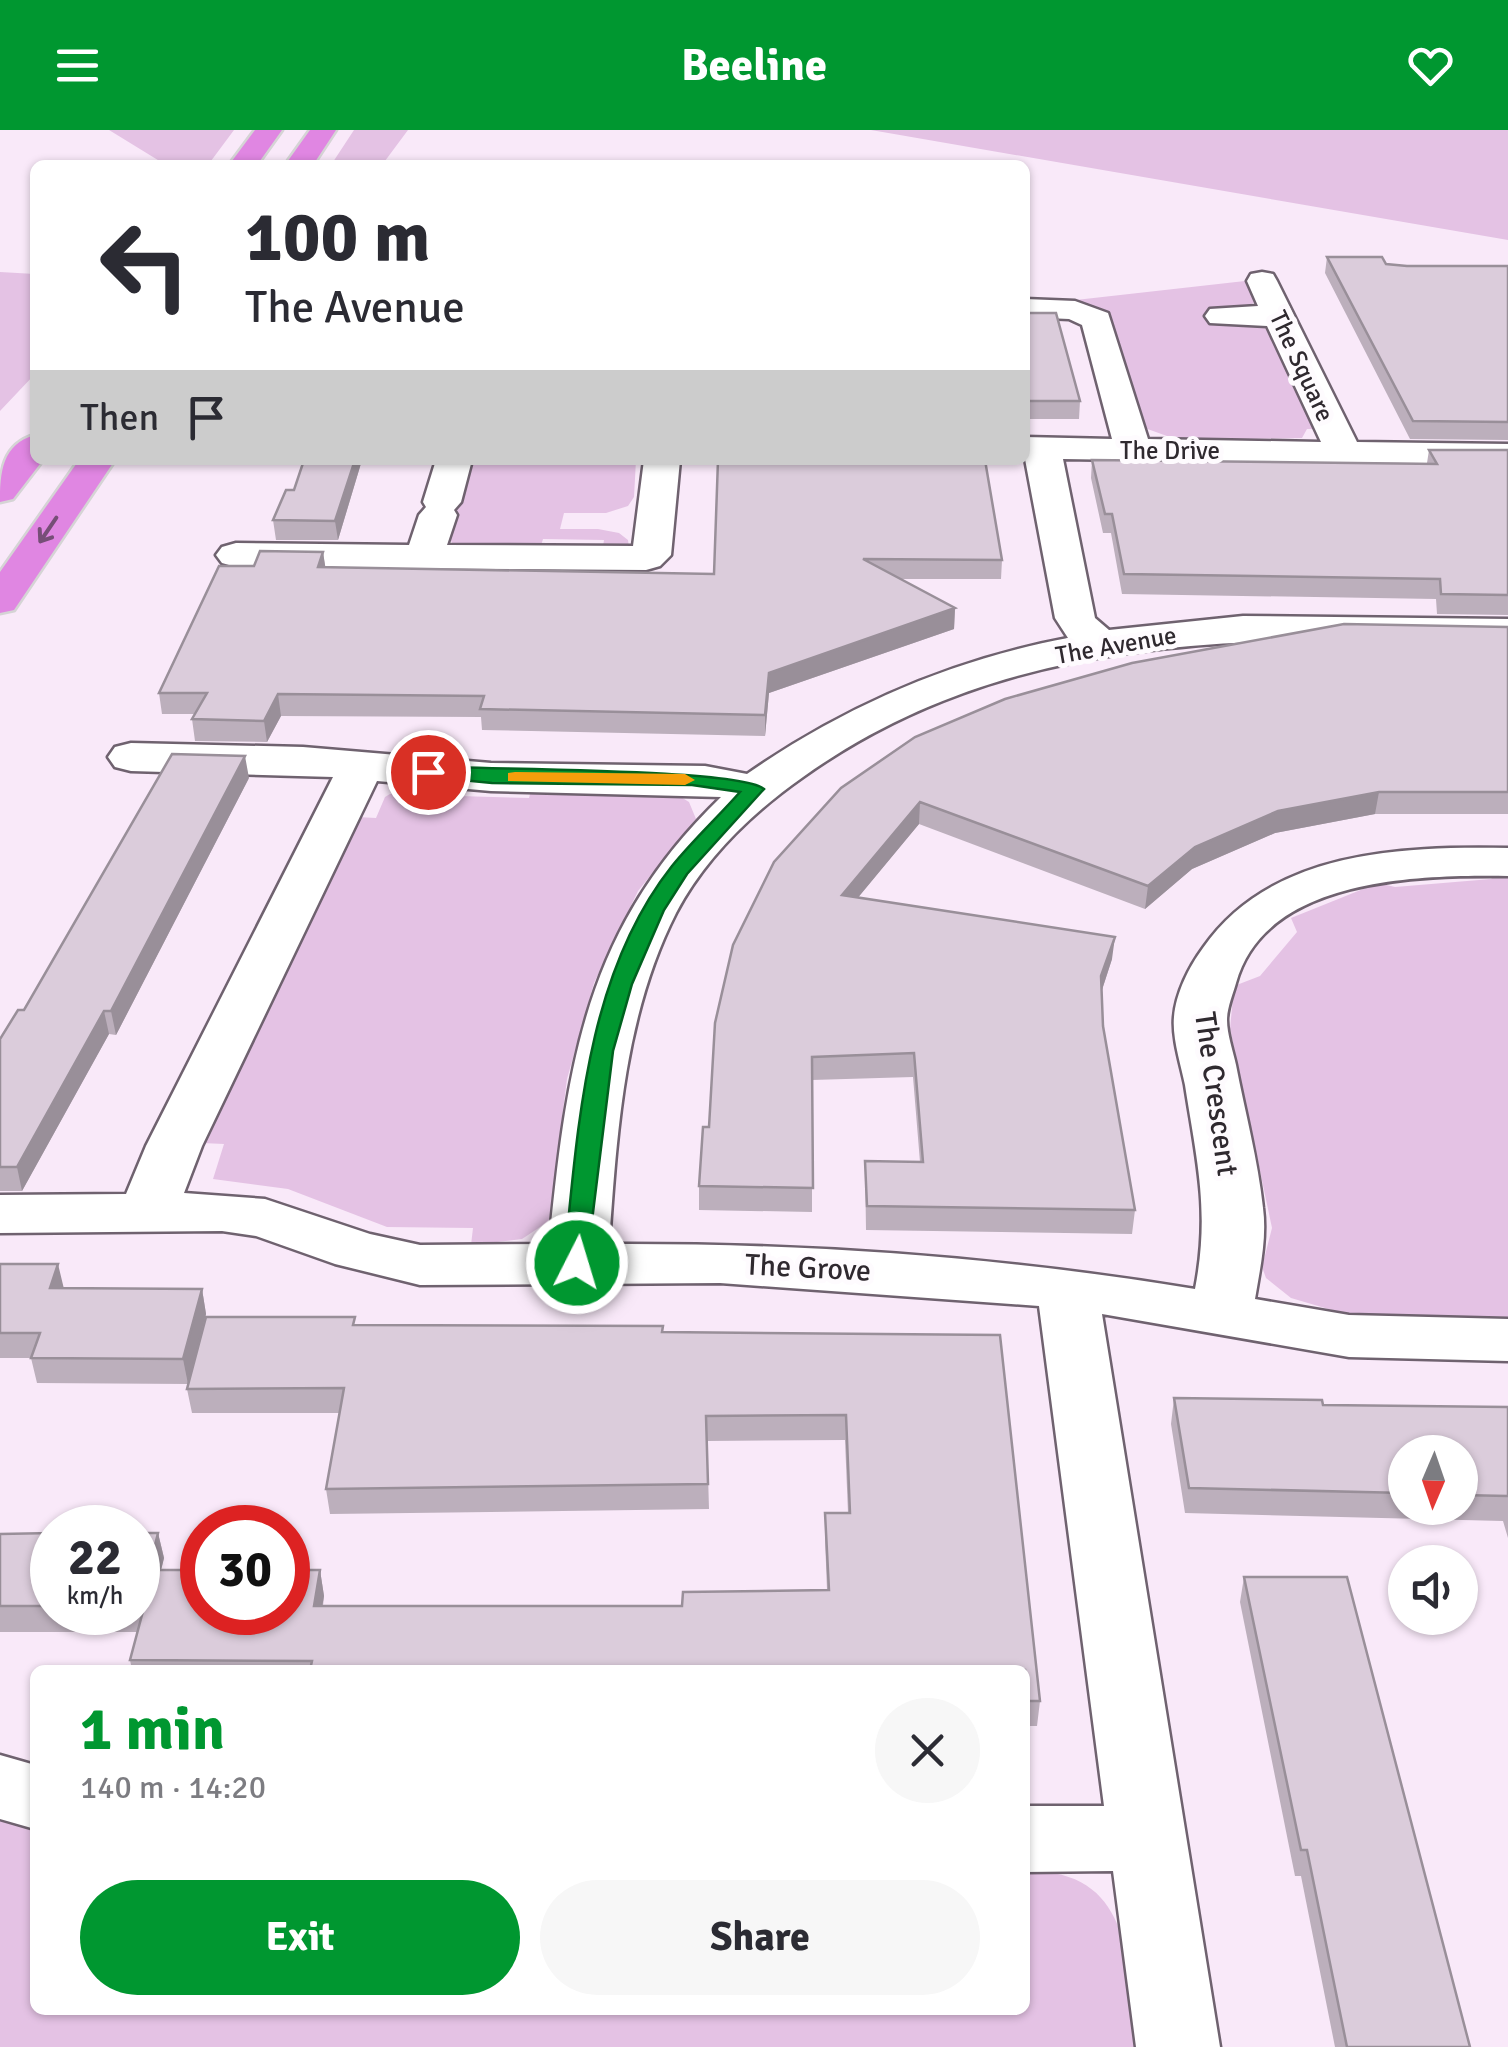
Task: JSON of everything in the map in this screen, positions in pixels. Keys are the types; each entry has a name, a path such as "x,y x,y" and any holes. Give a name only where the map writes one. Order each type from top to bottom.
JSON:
{"highway":[{"path":"247,160 269,130"},
{"path":"302,160 323,130"},
{"path":"0,492 30,453"},
{"path":"0,601 94,465"}],"street":[{"name":"The Square","path":"1262,281 1343,452"},
{"path":"1030,308 1075,310 1097,320 1134,449"},
{"path":"1221,316 1278,316"},
{"name":"The Drive","path":"1102,644 1084,631 1075,618 1034,448 1508,455"},
{"path":"424,557 453,465"},
{"path":"236,555 635,560 651,555 637,522 660,465"},
{"name":"The Avenue","path":"577,1263 589,1132 602,1051 619,992 653,910 679,870 754,789 796,758 852,723 910,697 996,670 1102,644 1240,628 1508,631"},
{"path":"131,756 362,766 492,777 705,780 754,789"},
{"path":"148,1212 174,1146 362,766"},
{"name":"The Crescent","path":"1222,1312 1234,1243 1234,1209 1200,1018 1204,990 1219,960 1242,927 1300,888 1360,870 1403,864 1508,862"},
{"name":"The Grove","path":"0,1214 244,1214 356,1250 420,1265 577,1263 814,1268 1067,1288"},
{"path":"1178,2047 1067,1288 1348,1336 1508,1340"},
{"path":"0,1788 30,1795"},
{"path":"1030,1840 1149,1838"}],"shaded area":[{"path":"109,130 234,130 212,160 158,160"},
{"path":"354,130 408,130 386,160 334,160"},
{"path":"871,130 1508,130 1508,240"},
{"path":"0,272 30,274 30,379 0,411"},
{"path":"1245,281 1255,302 1244,308 1267,327 1316,429 1307,429 1302,438 1178,440 1142,427 1113,322 1106,314 1049,303"},
{"path":"472,465 636,465 634,497 628,506 606,513 564,513 560,529 619,533 628,540 629,547 602,553 604,540 543,539 539,552 454,546 448,536"},
{"path":"531,790 676,794 689,802 696,819 638,891 594,983 567,1079 549,1221 522,1239 471,1245 473,1228 387,1227 288,1189 213,1179 224,1144 202,1143 357,817 376,818 390,794 529,798"},
{"path":"1508,872 1508,1320 1342,1313 1291,1298 1266,1278 1262,1267 1272,1228 1230,1029 1234,986 1260,976 1297,932 1291,918 1378,883 1395,887 1491,879"},
{"path":"0,1820 30,1827 30,2015 1030,2015 1030,1872 1061,1875 1088,1886 1106,1904 1119,1928 1126,1955 1138,2047 0,2047"}],"building":[{"path":"1327,257 1382,257 1386,264 1407,266 1508,266 1508,422 1413,421"},
{"path":"1030,313 1056,313 1080,401 1030,401"},
{"path":"1429,450 1508,450 1508,595 1441,594 1440,579 1124,574 1112,514 1105,514 1092,460 1437,464"},
{"path":"302,465 353,465 335,521 273,520 286,490 294,490"},
{"path":"718,465 986,465 1002,560 863,559 955,608 769,673 765,715 480,709 484,696 278,694 264,721 192,719 207,693 159,693 219,566 254,566 260,551 323,552 318,567 714,574"},
{"path":"1344,624 1508,627 1508,792 1379,792 1278,811 1195,847 1148,886 920,802 842,895 1115,937 1101,976 1103,1026 1135,1210 867,1206 865,1161 923,1162 914,1053 812,1057 813,1188 699,1186 703,1127 709,1127 715,1023 733,945 774,862 841,788 915,737 1005,699 1132,663"},
{"path":"172,754 245,756 111,1011 104,1011 17,1167 0,1167 0,1039 18,1010 24,1010"},
{"path":"0,1264 58,1264 50,1288 202,1289 183,1359 31,1358 40,1333 0,1333"},
{"path":"206,1317 355,1317 353,1325 663,1326 662,1332 1000,1335 1040,1701 1030,1701 1030,1665 311,1665 312,1661 130,1660 137,1635 160,1635 160,1570 180,1570 180,1635 310,1635 310,1570 320,1570 314,1606 682,1606 683,1592 829,1590 825,1513 850,1513 846,1415 706,1416 708,1484 326,1489 344,1388 187,1389"},
{"path":"1174,1398 1508,1407 1508,1496 1478,1495 1478,1435 1388,1435 1388,1493 1189,1488"},
{"path":"30,1533 30,1606 0,1606 0,1534"},
{"path":"1244,1577 1347,1577 1470,2047 1347,2047 1307,1850 1301,1850"}],"slow traffic":[{"path":"515,777 685,780"}],"route":[{"path":"428,772 492,777 692,780 754,789 714,828 679,870 653,910 613,1008 589,1132 577,1263"}]}
